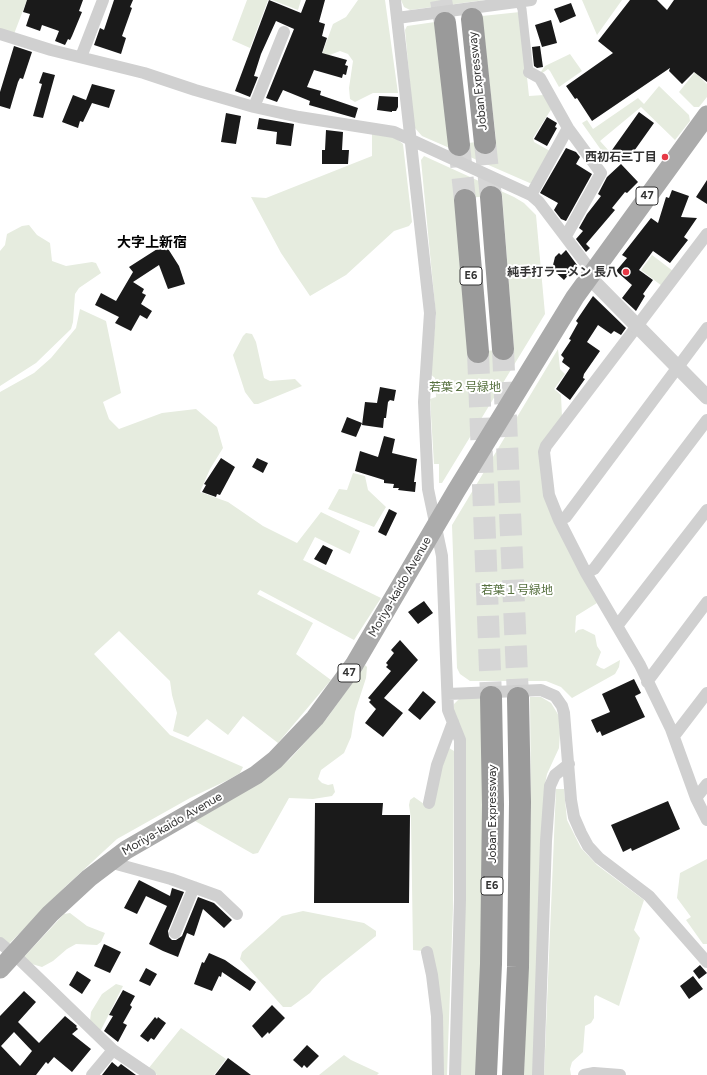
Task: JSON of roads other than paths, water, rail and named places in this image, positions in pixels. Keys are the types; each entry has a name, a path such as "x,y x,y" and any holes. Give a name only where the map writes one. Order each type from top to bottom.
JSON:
{"highway":[{"name":"Joban Expressway","path":"472,19 485,143"},
{"path":"445,23 459,145"},
{"name":"E6","path":"491,197 503,349"},
{"name":"E6","path":"465,200 478,352"},
{"name":"Joban Expressway","path":"486,1075 491,956 493,805 491,697"},
{"name":"E6","path":"513,1075 518,935 520,802 518,698"}],"main road":[{"name":"Moriya-kaido Avenue","path":"0,969 7,949 109,862 126,850 256,775 290,745 315,718 354,665 436,524 590,275 707,115"}],"street":[{"path":"81,58 103,0"},
{"path":"395,0 430,313 424,402 428,489 442,556 448,710 460,740 460,900 455,1075"},
{"path":"397,18 531,0"},
{"path":"518,1 522,10 529,72 540,78 568,128 601,173 566,236"},
{"path":"254,107 284,32"},
{"path":"0,34 81,58 144,73 254,107 299,117 394,132 412,142 531,195 539,202 566,236 590,275 638,327 707,397"},
{"path":"531,195 568,128"},
{"path":"707,234 638,327 546,446 544,452 544,468 549,495 559,520 586,573 640,665 674,736 696,798 707,820"},
{"path":"559,520 566,516 707,328"},
{"path":"586,573 594,569 707,420"},
{"path":"617,626 707,510"},
{"path":"647,682 707,602"},
{"path":"448,694 541,690 556,696 562,706 564,714 571,800 574,817 588,846 599,858 649,896 707,962"},
{"path":"674,736 707,693"},
{"path":"429,803 437,765 453,722"},
{"path":"538,1075 546,841 550,786 556,775 569,764"},
{"path":"696,798 707,784"},
{"path":"109,862 171,879 218,896 237,914"},
{"path":"175,933 194,887"},
{"path":"7,949 113,1050 150,1075"},
{"path":"427,952 432,975 436,1016 438,1075"},
{"path":"92,1075 113,1050"},
{"path":"584,1075 594,1073 620,1075"}],"tunnel":[{"path":"441,0 445,23"},
{"path":"485,143 491,197"},
{"path":"459,145 465,200"},
{"path":"503,349 518,698"},
{"path":"478,352 491,697"}],"place":[{"name":"西初石二丁目","path":"665,157"},
{"name":"純手打ラーメン 長八","path":"626,272"}],"district":[{"name":"大字上新宿","path":"152,243"}],"park label":[{"name":"若葉２号緑地","path":"465,387"},
{"name":"若葉１号緑地","path":"517,590"}]}
